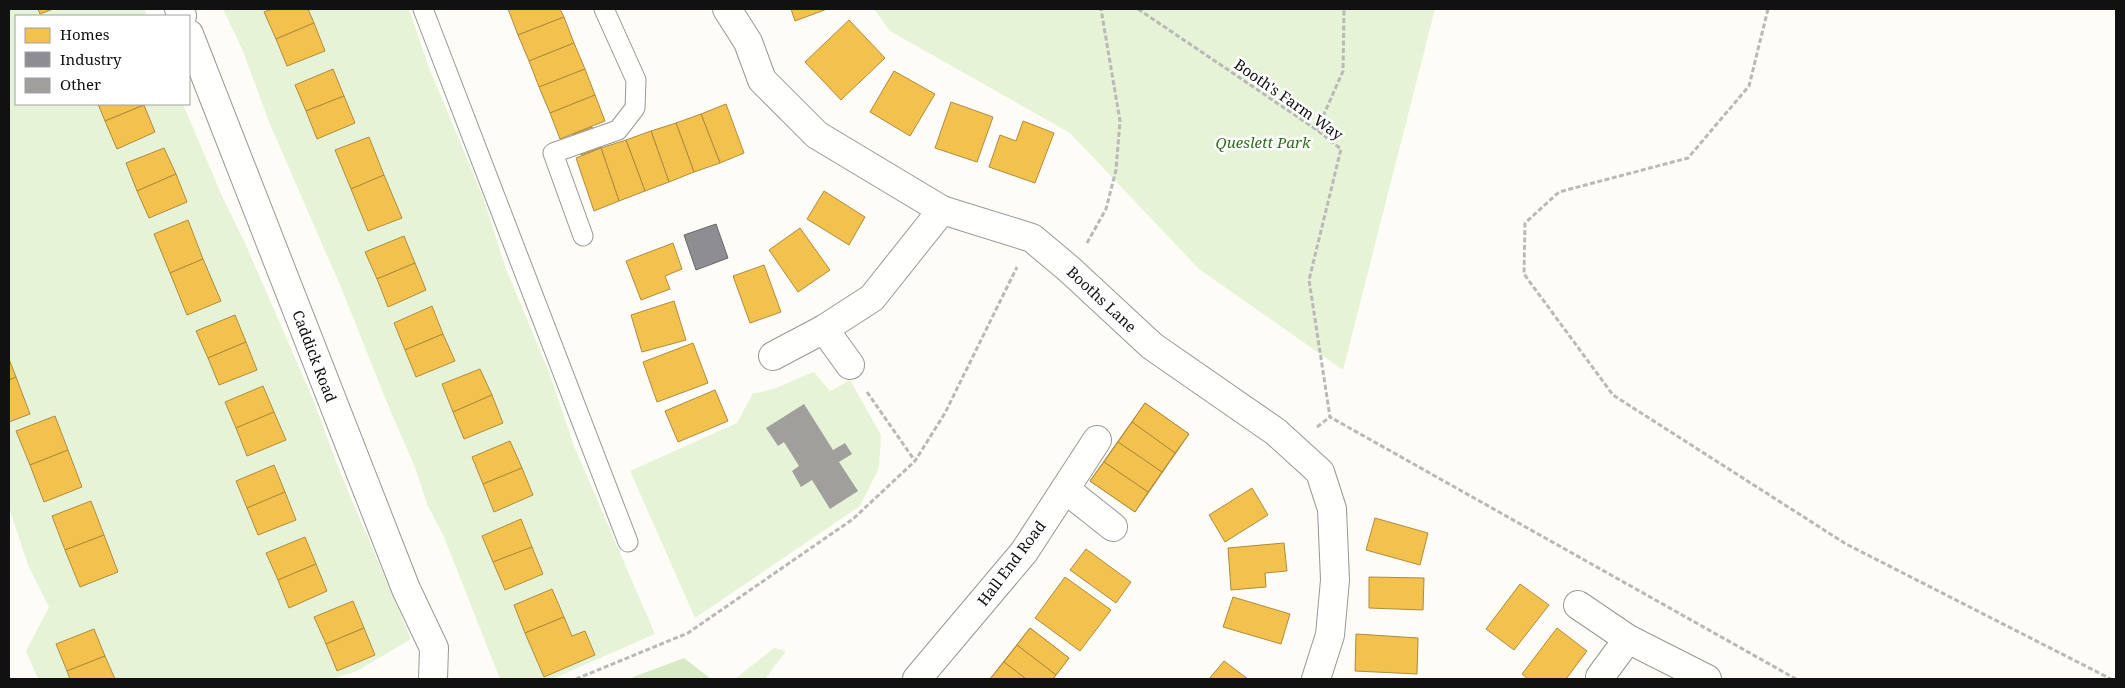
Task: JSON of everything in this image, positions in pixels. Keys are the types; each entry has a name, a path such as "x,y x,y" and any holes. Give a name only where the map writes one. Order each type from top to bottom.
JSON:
{"street":[{"name":"Booths Lane","path":"727,9 748,42 762,80 817,135 942,210 1032,238 1070,269 1152,346 1276,432 1320,472 1332,509 1335,580 1330,635 1316,679"},
{"name":"Caddick Road","path":"190,37 406,590 434,648 433,679"},
{"path":"773,356 824,329 872,298 942,210"},
{"path":"824,329 850,365"},
{"name":"Hall End Road","path":"917,679 1024,552 1097,440"},
{"path":"1065,489 1113,527"},
{"path":"1578,605 1628,638 1706,679"},
{"path":"1600,677 1628,638"}],"lane":[{"path":"423,9 628,542"},
{"path":"583,236 553,153 618,130 635,108 636,80 604,9"}],"path":[{"path":"1070,269 1082,252 1106,209 1116,170 1120,121 1101,9"},
{"name":"Booth's Farm Way","path":"1138,9 1317,130 1341,149 1309,280 1330,416 1796,679"},
{"path":"1317,130 1343,71 1344,9"},
{"path":"1768,9 1749,86 1688,158 1559,192 1525,223 1524,274 1613,395 1846,544 2111,679"},
{"path":"576,679 688,633 853,519 914,462 945,413 1032,238"},
{"path":"850,365 914,462"}],"green space":[{"path":"9,9 144,9 147,15 15,15 15,105 183,105 312,397 340,472 411,639 357,671 333,679 38,679 26,651 49,607 28,565 9,508"},
{"path":"223,9 409,9 428,65 483,197 506,269 549,372 574,446 655,634 552,679 500,679 444,537 427,504 416,470 343,292 269,122 243,51"},
{"name":"Queslett Park","path":"874,9 1435,9 1343,370 1199,269 1070,133 890,31"},
{"path":"814,372 830,391 850,380 881,435 879,468 860,506 695,618 630,471 737,423 753,393 776,388"},
{"path":"774,648 786,651 765,679 735,679"},
{"path":"684,658 711,679 628,679"}],"building: Homes":[{"path":"38,9 53,9 40,14"},
{"path":"272,9 308,9 314,23 276,39 264,12"},
{"path":"508,9 560,9 564,17 518,35"},
{"path":"791,9 827,9 795,21"},
{"path":"564,17 574,43 529,61 518,35"},
{"path":"849,20 885,58 841,100 805,62"},
{"path":"314,23 325,51 287,66 276,39"},
{"path":"574,43 585,69 539,87 529,61"},
{"path":"333,69 344,96 306,111 295,85"},
{"path":"585,69 595,95 550,113 539,87"},
{"path":"894,71 935,94 910,136 870,112"},
{"path":"595,95 605,121 560,139 550,113"},
{"path":"344,96 355,123 317,139 306,111"},
{"path":"951,102 993,117 977,162 935,148"},
{"path":"726,104 744,153 720,163 701,114"},
{"path":"98,105 144,105 105,121"},
{"path":"144,105 155,132 117,149 105,121"},
{"path":"701,114 720,163 694,172 676,123"},
{"path":"1023,121 1054,133 1035,183 989,167 1000,135 1016,141"},
{"path":"676,123 694,172 669,182 651,131"},
{"path":"592,127 601,148 581,155 573,134"},
{"path":"651,131 669,182 645,191 626,140"},
{"path":"369,137 384,175 351,189 335,150"},
{"path":"626,140 645,191 619,201 601,148"},
{"path":"164,148 176,174 137,191 126,163"},
{"path":"601,148 619,201 594,211 576,158"},
{"path":"176,174 187,202 149,218 137,191"},
{"path":"384,175 402,218 368,231 351,189"},
{"path":"824,191 865,217 849,245 807,219"},
{"path":"188,220 203,259 170,273 154,234"},
{"path":"800,228 830,270 798,292 769,250"},
{"path":"404,236 415,263 377,279 365,252"},
{"path":"673,243 682,269 665,276 670,289 641,300 626,261"},
{"path":"203,259 221,301 187,315 170,273"},
{"path":"415,263 426,290 388,307 377,279"},
{"path":"764,265 781,312 750,323 733,276"},
{"path":"674,301 686,340 642,352 631,315"},
{"path":"432,306 443,334 405,350 394,323"},
{"path":"235,315 246,342 208,358 196,331"},
{"path":"443,334 455,361 416,377 405,350"},
{"path":"246,342 257,370 219,385 208,358"},
{"path":"693,343 708,383 657,402 643,362"},
{"path":"9,359 16,377 9,380"},
{"path":"480,369 492,395 453,412 442,384"},
{"path":"16,377 30,414 9,422 9,380"},
{"path":"263,386 274,412 236,428 225,402"},
{"path":"715,390 728,421 678,442 665,411"},
{"path":"492,395 503,423 464,439 453,412"},
{"path":"1145,403 1189,434 1135,512 1090,481"},
{"path":"1145,403 1189,434 1175,453 1132,422"},
{"path":"274,412 286,440 247,456 236,428"},
{"path":"55,416 68,450 30,465 16,431"},
{"path":"1132,422 1175,453 1162,472 1118,442"},
{"path":"510,441 522,468 483,484 472,457"},
{"path":"1118,442 1162,472 1148,492 1104,462"},
{"path":"68,450 82,487 44,502 30,465"},
{"path":"1104,462 1148,492 1135,512 1090,481"},
{"path":"274,465 285,492 247,508 236,481"},
{"path":"522,468 533,495 494,512 483,484"},
{"path":"1252,488 1268,515 1225,542 1209,515"},
{"path":"285,492 296,520 258,535 247,508"},
{"path":"91,501 104,535 65,550 52,516"},
{"path":"1375,518 1428,533 1420,565 1366,550"},
{"path":"521,519 532,547 493,562 482,536"},
{"path":"104,535 118,572 80,587 65,550"},
{"path":"305,537 316,564 278,580 266,553"},
{"path":"1284,543 1287,571 1265,573 1266,587 1231,590 1228,548"},
{"path":"532,547 543,574 505,590 493,562"},
{"path":"1086,549 1131,582 1116,603 1070,570"},
{"path":"316,564 327,591 289,608 278,580"},
{"path":"1065,577 1111,610 1080,651 1035,618"},
{"path":"1369,577 1424,578 1423,610 1369,608"},
{"path":"1520,584 1549,605 1514,650 1486,629"},
{"path":"552,589 564,617 525,633 514,605"},
{"path":"1233,597 1290,614 1281,644 1223,627"},
{"path":"353,601 364,628 326,644 314,617"},
{"path":"564,617 572,636 585,631 595,655 544,677 525,633"},
{"path":"364,628 375,655 337,671 326,644"},
{"path":"1030,628 1069,658 1053,679 990,679"},
{"path":"1030,628 1069,658 1056,675 1017,645"},
{"path":"1557,628 1587,651 1566,679 1528,679 1522,674"},
{"path":"94,629 105,656 67,671 56,644"},
{"path":"1356,634 1418,638 1417,674 1355,671"},
{"path":"1017,645 1056,675 1053,679 1026,679 1004,662"},
{"path":"105,656 115,679 70,679 67,671"},
{"path":"1224,661 1248,679 1209,679"},
{"path":"1004,662 1026,679 990,679"}],"building: Industry":[{"path":"716,224 728,258 696,270 684,235"}],"building: Other":[{"path":"804,404 833,450 845,443 852,454 839,462 858,491 830,509 812,480 801,487 792,471 799,466 784,442 778,446 766,428"}]}
